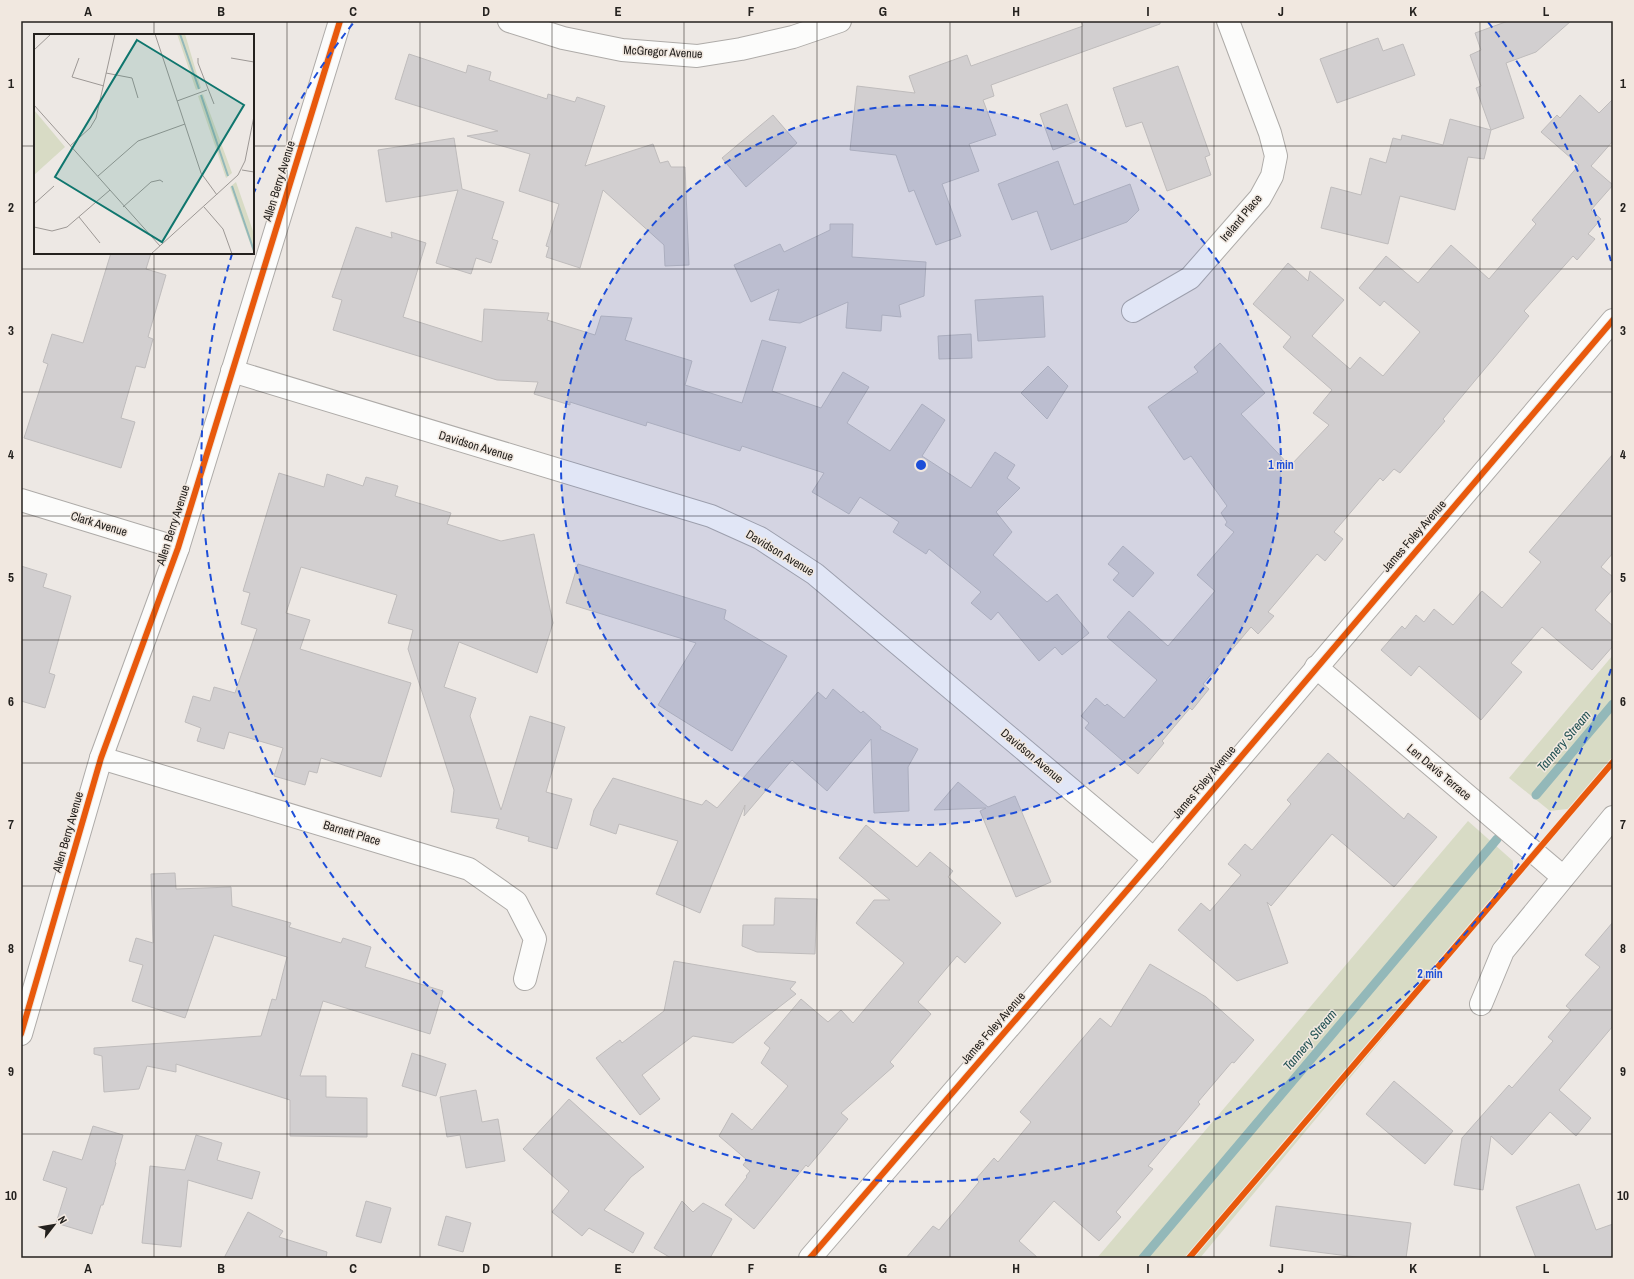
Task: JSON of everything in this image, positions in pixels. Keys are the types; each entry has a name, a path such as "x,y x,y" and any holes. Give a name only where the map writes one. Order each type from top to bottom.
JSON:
{"street":[{"name":"Allen Berry Avenue","path":"21,1034 101,758 178,548 340,21"},
{"name":"McGregor Avenue","path":"510,21 563,38 622,50 697,56 741,49 793,37 840,21"},
{"name":"Ireland Place","path":"1133,311 1190,278 1260,198 1272,176 1276,156 1270,133 1228,21"},
{"name":"James Foley Avenue","path":"810,1258 1154,859 1613,320"},
{"name":"Davidson Avenue","path":"232,371 504,455 711,516 760,538 815,574 1154,859"},
{"name":"Clark Avenue","path":"21,500 178,548"},
{"name":"Len Davis Terrace","path":"1316,667 1563,877"},
{"name":"Barnett Place","path":"101,758 469,869 516,902 532,933 535,939 525,979"},
{"path":"1481,1004 1503,951 1613,817"}],"green space":[{"path":"1613,655 1613,764 1575,808 1550,811 1509,778"},
{"path":"1468,821 1513,861 1513,878 1429,983 1200,1258 1097,1258"}],"building":[{"path":"1081,21 1160,21 1160,24 991,85 994,96 983,100 996,135 969,144 979,171 942,184 961,236 936,245 914,190 909,192 896,155 850,150 857,86 915,93 909,76 967,55 971,66 1083,26"},
{"path":"1508,21 1571,21 1536,52 1506,63 1524,118 1491,130 1476,88 1481,86 1470,55 1481,50 1475,33"},
{"path":"1378,38 1383,51 1403,44 1415,75 1337,103 1320,59"},
{"path":"409,54 466,73 468,65 491,72 489,80 547,99 548,94 575,102 577,97 605,106 585,166 653,144 660,163 668,161 671,167 685,167 689,265 665,266 664,245 603,190 580,268 546,257 549,247 546,246 559,204 519,191 530,154 467,136 498,131 395,99"},
{"path":"1178,66 1210,155 1205,157 1211,175 1167,191 1142,122 1126,127 1113,88"},
{"path":"1580,95 1599,113 1613,99 1613,141 1591,166 1613,185 1591,210 1601,219 1588,234 1595,239 1577,260 1573,256 1524,311 1529,316 1443,419 1445,421 1400,473 1394,469 1383,481 1380,478 1334,532 1343,539 1325,561 1317,554 1268,612 1274,616 1258,634 1251,627 1203,684 1209,689 1192,710 1190,708 1162,741 1164,743 1138,774 1085,728 1089,723 1081,716 1096,698 1105,706 1107,704 1124,718 1157,680 1107,637 1129,611 1168,646 1215,591 1197,575 1234,532 1225,525 1227,522 1221,513 1227,506 1191,456 1184,460 1148,407 1198,372 1194,367 1220,343 1265,393 1241,414 1290,466 1329,425 1313,413 1332,390 1283,347 1291,337 1253,304 1288,263 1308,281 1310,271 1344,300 1312,336 1350,369 1360,357 1383,376 1420,332 1384,301 1380,306 1359,288 1386,256 1418,283 1451,245 1489,279 1536,224 1532,220 1579,165 1541,132 1557,115 1560,118"},
{"path":"1067,104 1080,140 1053,150 1040,114"},
{"path":"773,115 797,143 746,187 722,158"},
{"path":"1450,119 1491,130 1484,159 1468,157 1455,210 1400,196 1388,244 1321,228 1331,187 1361,195 1370,158 1386,163 1393,138 1401,140 1402,135 1443,145"},
{"path":"454,138 462,189 504,202 492,239 498,241 491,263 476,258 471,274 436,263 458,190 386,202 378,150"},
{"path":"1058,161 1074,205 1130,184 1139,210 1127,222 1051,250 1037,211 1012,220 998,184"},
{"path":"830,224 853,224 852,257 926,262 924,296 899,305 901,317 882,315 881,331 846,328 848,302 800,323 769,320 779,289 751,302 734,265 780,244 784,252 830,230"},
{"path":"356,227 392,238 391,232 426,243 403,317 482,342 484,309 549,313 547,320 595,335 601,316 632,318 625,340 692,361 685,385 742,403 762,340 786,347 772,391 821,408 843,372 869,387 847,423 890,451 922,404 945,420 922,456 971,488 995,452 1015,465 1007,478 1020,488 996,512 1012,532 993,555 1047,602 1057,594 1089,633 1062,655 1055,647 1039,661 998,612 991,620 971,603 981,592 929,549 926,554 893,532 899,522 860,497 849,514 812,492 824,473 742,446 740,451 647,422 646,426 570,402 570,405 534,394 538,382 497,380 333,330 342,300 332,297"},
{"path":"111,254 151,254 146,269 166,275 148,337 153,339 145,368 136,366 121,418 135,422 121,468 24,438 48,364 43,362 52,334 83,343"},
{"path":"1043,296 1045,337 978,341 975,300"},
{"path":"971,334 972,358 939,359 938,336"},
{"path":"1048,366 1068,386 1047,419 1021,393"},
{"path":"1613,454 1613,553 1601,567 1613,577 1613,589 1595,610 1613,626 1613,646 1592,670 1542,627 1511,663 1522,672 1481,720 1419,666 1411,676 1381,650 1402,626 1405,629 1416,615 1424,622 1434,609 1453,625 1482,591 1502,608 1541,562 1529,552"},
{"path":"279,473 324,487 327,474 363,486 366,477 398,486 395,496 451,513 447,524 501,541 534,534 553,623 537,673 459,642 444,687 476,698 470,716 501,810 530,716 565,727 546,792 572,799 557,849 528,841 529,837 496,828 499,819 451,812 454,790 408,649 413,630 388,623 397,595 301,567 286,613 310,620 300,649 411,683 381,777 321,758 317,773 309,771 305,785 274,776 283,748 229,732 224,749 197,741 201,728 185,722 193,696 210,701 214,687 235,693 257,629 241,624 250,593 243,591"},
{"path":"1123,546 1154,573 1133,597 1113,580 1119,573 1108,564"},
{"path":"578,564 726,610 724,619 787,656 732,751 658,705 696,643 566,603"},
{"path":"21,566 47,574 43,587 71,596 49,673 55,675 45,708 21,701"},
{"path":"833,689 861,713 863,711 881,727 880,729 918,749 908,767 909,811 874,813 871,739 827,791 792,760 744,816 745,805 700,913 656,894 678,841 619,824 616,834 590,825 594,810 613,778 702,805 706,800 717,808 818,692 826,699"},
{"path":"1328,753 1404,819 1408,813 1437,837 1394,887 1332,834 1271,906 1267,902 1288,963 1237,981 1178,930 1201,903 1210,911 1241,875 1228,864 1245,844 1252,850 1291,804 1287,800"},
{"path":"958,782 988,807 1015,796 1051,882 1016,897 980,811 986,808 934,810"},
{"path":"866,825 917,867 930,852 953,871 948,877 1001,923 965,963 957,956 918,1002 931,1014 890,1062 894,1066 841,1113 848,1119 808,1167 806,1165 754,1229 725,1205 750,1171 743,1165 747,1160 719,1136 732,1113 752,1130 788,1086 761,1063 770,1048 764,1043 801,999 828,1022 841,1010 853,1023 904,963 856,923 874,900 890,900 839,858"},
{"path":"175,873 176,889 231,887 232,906 291,923 289,927 341,943 343,938 371,947 365,967 443,991 430,1034 323,1001 300,1076 326,1076 326,1097 367,1098 367,1137 290,1136 290,1100 176,1064 176,1072 147,1066 139,1089 104,1092 102,1056 94,1054 94,1048 261,1036 272,999 276,1000 287,957 214,935 185,1018 132,1001 143,965 129,961 136,938 153,943 151,874"},
{"path":"775,898 817,899 815,954 757,952 742,946 743,925 774,925"},
{"path":"1613,922 1613,1026 1559,1090 1591,1118 1576,1136 1550,1112 1512,1155 1491,1136 1483,1190 1454,1185 1462,1138 1509,1085 1512,1088 1553,1041 1548,1037 1571,1010 1566,1006 1600,967 1585,955"},
{"path":"674,961 796,982 790,989 796,994 733,1043 693,1036 642,1075 660,1099 640,1115 596,1058 620,1040 622,1043 664,1011"},
{"path":"1150,964 1206,997 1254,1040 1234,1063 1232,1062 1198,1102 1200,1104 1148,1166 1153,1169 1116,1212 1121,1217 1099,1241 1054,1201 1019,1241 1038,1258 906,1258 933,1226 939,1230 979,1182 976,1179 994,1158 998,1162 1031,1122 1020,1112 1100,1018 1111,1027"},
{"path":"412,1053 446,1064 436,1096 402,1086"},
{"path":"1394,1081 1453,1131 1425,1164 1366,1114"},
{"path":"476,1090 482,1122 498,1119 505,1161 466,1168 460,1135 447,1137 440,1097"},
{"path":"569,1099 644,1167 631,1177 604,1210 644,1233 633,1253 589,1228 582,1236 552,1212 569,1191 523,1149"},
{"path":"93,1126 123,1135 103,1205 101,1205 92,1234 56,1223 67,1188 43,1180 53,1151 82,1160"},
{"path":"196,1135 222,1143 217,1160 260,1172 252,1199 188,1180 181,1247 142,1243 150,1166 185,1170"},
{"path":"1579,1184 1596,1230 1613,1224 1613,1258 1536,1258 1516,1207"},
{"path":"366,1201 391,1208 381,1243 356,1236"},
{"path":"682,1201 693,1212 703,1203 732,1219 710,1258 671,1258 654,1248"},
{"path":"1276,1206 1411,1223 1406,1258 1364,1258 1270,1246"},
{"path":"248,1212 283,1231 279,1237 327,1252 326,1258 224,1258"},
{"path":"446,1216 471,1223 463,1252 438,1245"}],"waterway":[{"name":"Tannery Stream","path":"1536,795 1613,704"},
{"name":"Tannery Stream","path":"1143,1258 1497,839"}],"cycle path":[{"path":"21,1034 101,758 178,548 340,21"},
{"path":"810,1258 1154,859 1613,320"},
{"path":"1189,1258 1613,762"}]}
